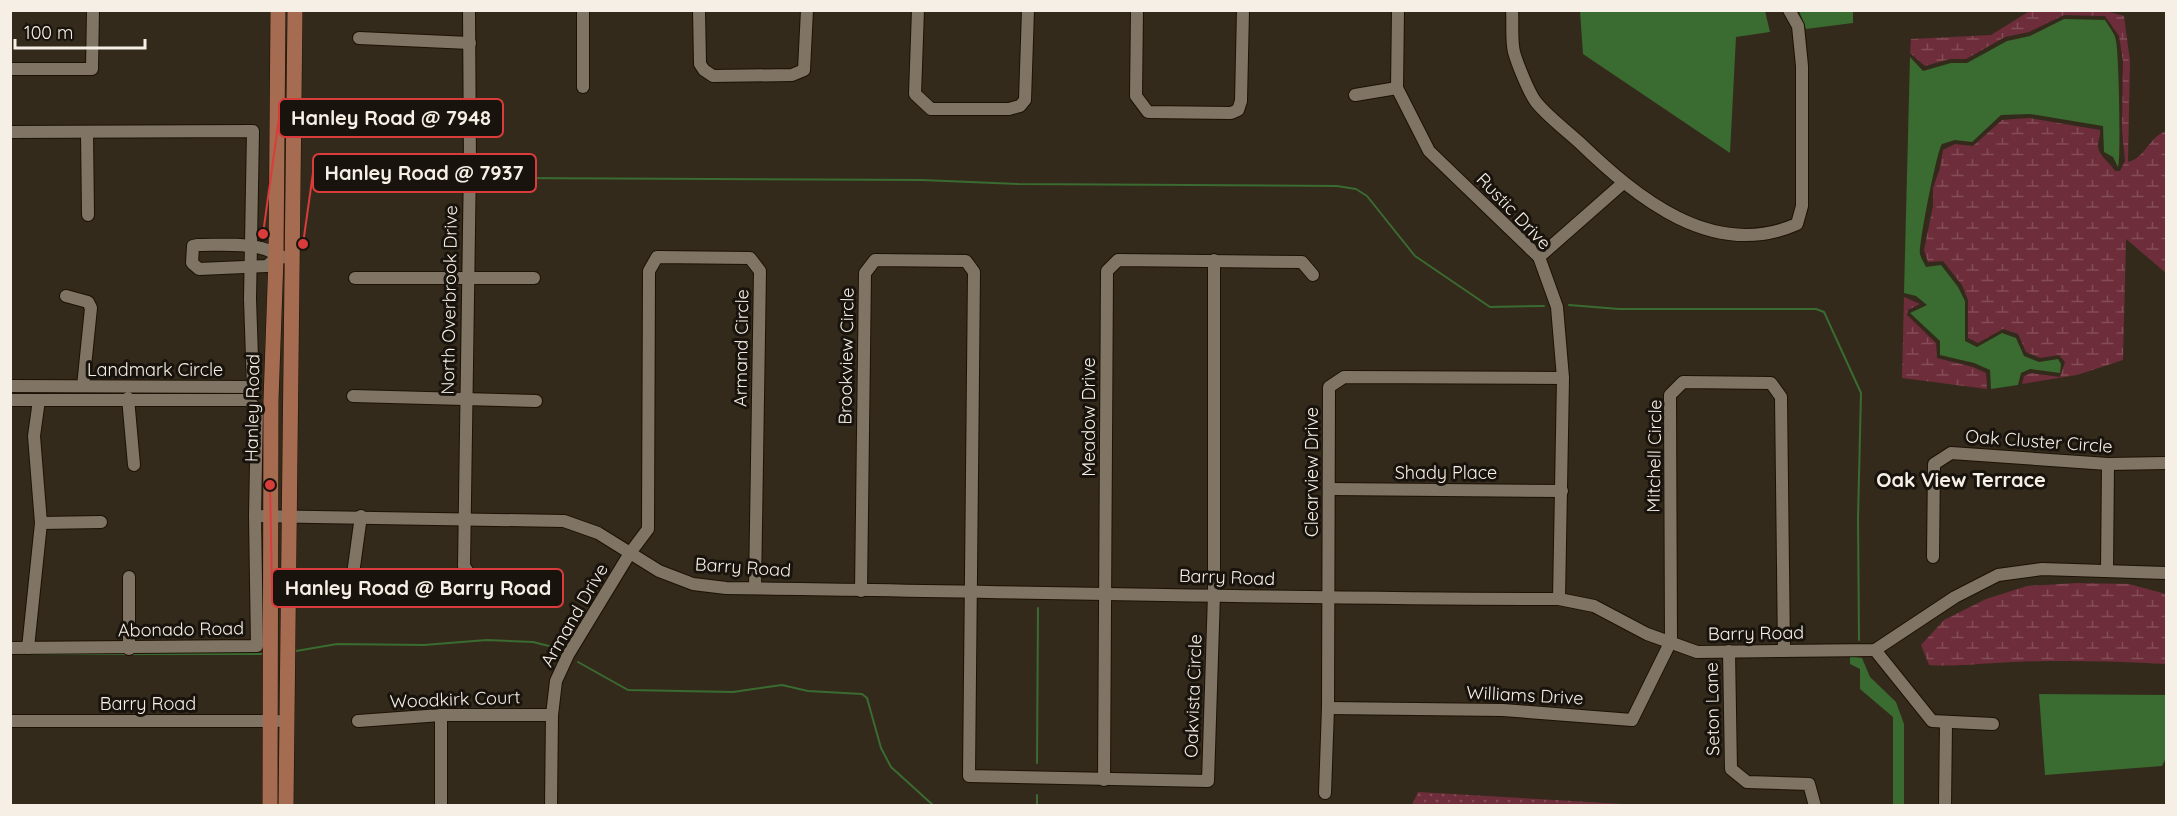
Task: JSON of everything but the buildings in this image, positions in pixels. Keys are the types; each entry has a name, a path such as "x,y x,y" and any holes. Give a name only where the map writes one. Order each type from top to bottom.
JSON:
{"main road":[{"name":"Hanley Road","path":"278,10 276,258 263,516 286,806"},
{"name":"Hanley Road","path":"270,806 278,721 290,516 295,10"}],"street":[{"path":"10,69 92,69 93,10"},
{"name":"North Overbrook Drive","path":"469,10 470,163 464,399 464,566 470,575"},
{"path":"583,10 583,87"},
{"path":"699,10 700,64 713,76 724,76 792,75 804,70 807,10"},
{"path":"918,10 915,94 922,102 931,109 1010,109 1020,106 1025,100 1028,10"},
{"path":"1137,10 1136,96 1142,106 1148,112 1231,113 1238,110 1241,101 1243,10"},
{"name":"Rustic Drive","path":"1398,10 1397,88 1429,151 1539,257 1557,307 1563,378 1559,600"},
{"path":"1512,10 1514,52 1536,101 1622,184 1677,219 1715,231 1750,234 1778,233 1797,224 1802,206 1802,66 1798,26 1789,10"},
{"path":"359,38 470,43"},
{"path":"1355,95 1397,88"},
{"name":"Landmark Circle","path":"10,132 253,131 253,387 10,386"},
{"path":"87,133 88,215"},
{"path":"362,160 470,163"},
{"path":"1539,257 1622,184"},
{"path":"276,258 267,266 199,269 192,263 192,250 193,246 198,245 253,247 264,248 276,258 292,258"},
{"name":"Armand Circle","path":"630,553 648,529 649,271 657,256 750,258 760,271 755,588"},
{"name":"Brookview Circle","path":"861,591 865,273 875,260 966,261 974,272 972,591"},
{"name":"Meadow Drive","path":"1104,780 1107,271 1118,260 1214,260 1302,262 1313,275"},
{"name":"Oakvista Circle","path":"972,591 969,776 1208,781 1214,594 1214,260"},
{"path":"355,278 534,278"},
{"path":"66,296 88,302 91,308 83,386"},
{"name":"Clearview Drive","path":"1325,793 1328,708 1329,387 1344,377 1563,378"},
{"name":"Mitchell Circle","path":"1671,641 1670,395 1683,382 1771,383 1781,397 1784,651"},
{"path":"353,396 536,401"},
{"path":"128,398 134,465"},
{"name":"Abonado Road","path":"10,400 128,398 249,400 257,411 263,516 257,646 129,649 10,648"},
{"path":"28,648 41,523 34,436 39,400"},
{"name":"Oak Cluster Circle","path":"1933,557 1934,464 1951,453 2108,464 2166,462"},
{"path":"2107,570 2108,464"},
{"name":"Shady Place","path":"1330,489 1562,491"},
{"name":"Barry Road","path":"263,516 564,521 598,533 659,571 693,584 861,591 1105,592 1328,599 1559,600 1594,606 1647,634 1697,652 1875,650"},
{"path":"352,574 361,516"},
{"path":"41,523 101,522"},
{"name":"Armand Drive","path":"551,806 552,715 556,681 568,655 630,553"},
{"path":"1993,724 1946,724 1932,721 1875,650 1955,597 1998,575 2042,569 2166,573"},
{"path":"129,577 129,649"},
{"name":"Williams Drive","path":"1328,708 1503,710 1632,720 1671,641"},
{"name":"Seton Lane","path":"1729,651 1731,769 1747,782 1809,784 1815,806"},
{"path":"441,715 441,806"},
{"name":"Woodkirk Court","path":"358,721 441,715 552,715"},
{"name":"Barry Road","path":"10,721 278,721"},
{"path":"1945,806 1946,724"}],"green space":[{"path":"2038,10 2106,11 2124,16 2130,61 2128,162 2139,156 2155,138 2166,131 2166,273 2126,239 2123,360 2077,375 2022,384 2024,376 2031,373 2060,377 2065,362 2059,355 2040,358 2026,352 2018,334 2003,329 1978,343 1968,338 1968,300 1962,285 1943,261 1928,262 1924,250 1933,206 1933,188 1943,150 1955,144 1973,146 2002,120 2029,118 2100,130 2098,145 2100,152 2115,171 2120,171 2125,161 2122,130 2123,61 2119,36 2105,16 2064,15 2029,32 2005,37 1966,59 1950,59 1925,66 1910,53 1911,39 1991,35 2028,12"},
{"path":"1904,297 1920,304 1908,310 1907,315 1936,343 1937,358 1973,367 1986,373 1987,389 1902,378"},
{"path":"2077,583 2129,584 2166,594 2166,664 2070,661 1929,665 1921,645 1944,620 1986,599 2027,586"},
{"path":"1418,792 1624,804 1626,805 1412,805"}],"shaded area":[{"path":"1580,11 1765,11 1770,32 1736,37 1730,153 1583,54"},
{"path":"1799,11 1853,11 1853,23 1806,29"},
{"path":"2064,19 2105,20 2114,35 2119,85 2118,167 2113,157 2104,152 2103,126 2030,114 2001,115 1972,142 1955,140 1942,144 1929,197 1920,254 1926,267 1941,265 1958,287 1965,301 1965,341 1977,347 2002,333 2016,338 2024,356 2039,362 2058,359 2061,364 2060,373 2030,369 2021,373 2018,385 1991,389 1990,370 1974,363 1940,355 1940,341 1910,313 1927,305 1916,296 1904,293 1910,57 1923,71 1951,63 1967,63 2007,41 2030,36"},
{"path":"1850,656 1862,658 1870,677 1896,702 1904,724 1904,805 1893,805 1893,717 1860,689 1860,669 1850,664"},
{"path":"2039,694 2166,695 2166,758 2162,766 2045,775"}],"waterway":[{"path":"481,178 922,180 1019,184 1337,186 1356,189 1367,196 1415,256 1490,307 1544,306"},
{"path":"1569,305 1619,309 1816,309 1824,312 1861,393 1858,518 1859,640"},
{"path":"1037,763 1038,608"},
{"path":"296,651 337,644 424,645 487,640 533,642 557,648"},
{"path":"10,654 262,654"},
{"path":"578,662 628,690 733,692 782,685 808,691 862,694 867,698 881,748 891,767 934,806"},
{"path":"1037,795 1037,806"}],"place":[{"name":"Hanley Road @ 7948","path":"263,234"},
{"name":"Hanley Road @ 7937","path":"303,244"},
{"name":"Hanley Road @ Barry Road","path":"270,485"}],"district":[{"name":"Oak View Terrace","path":"1961,479"}]}
